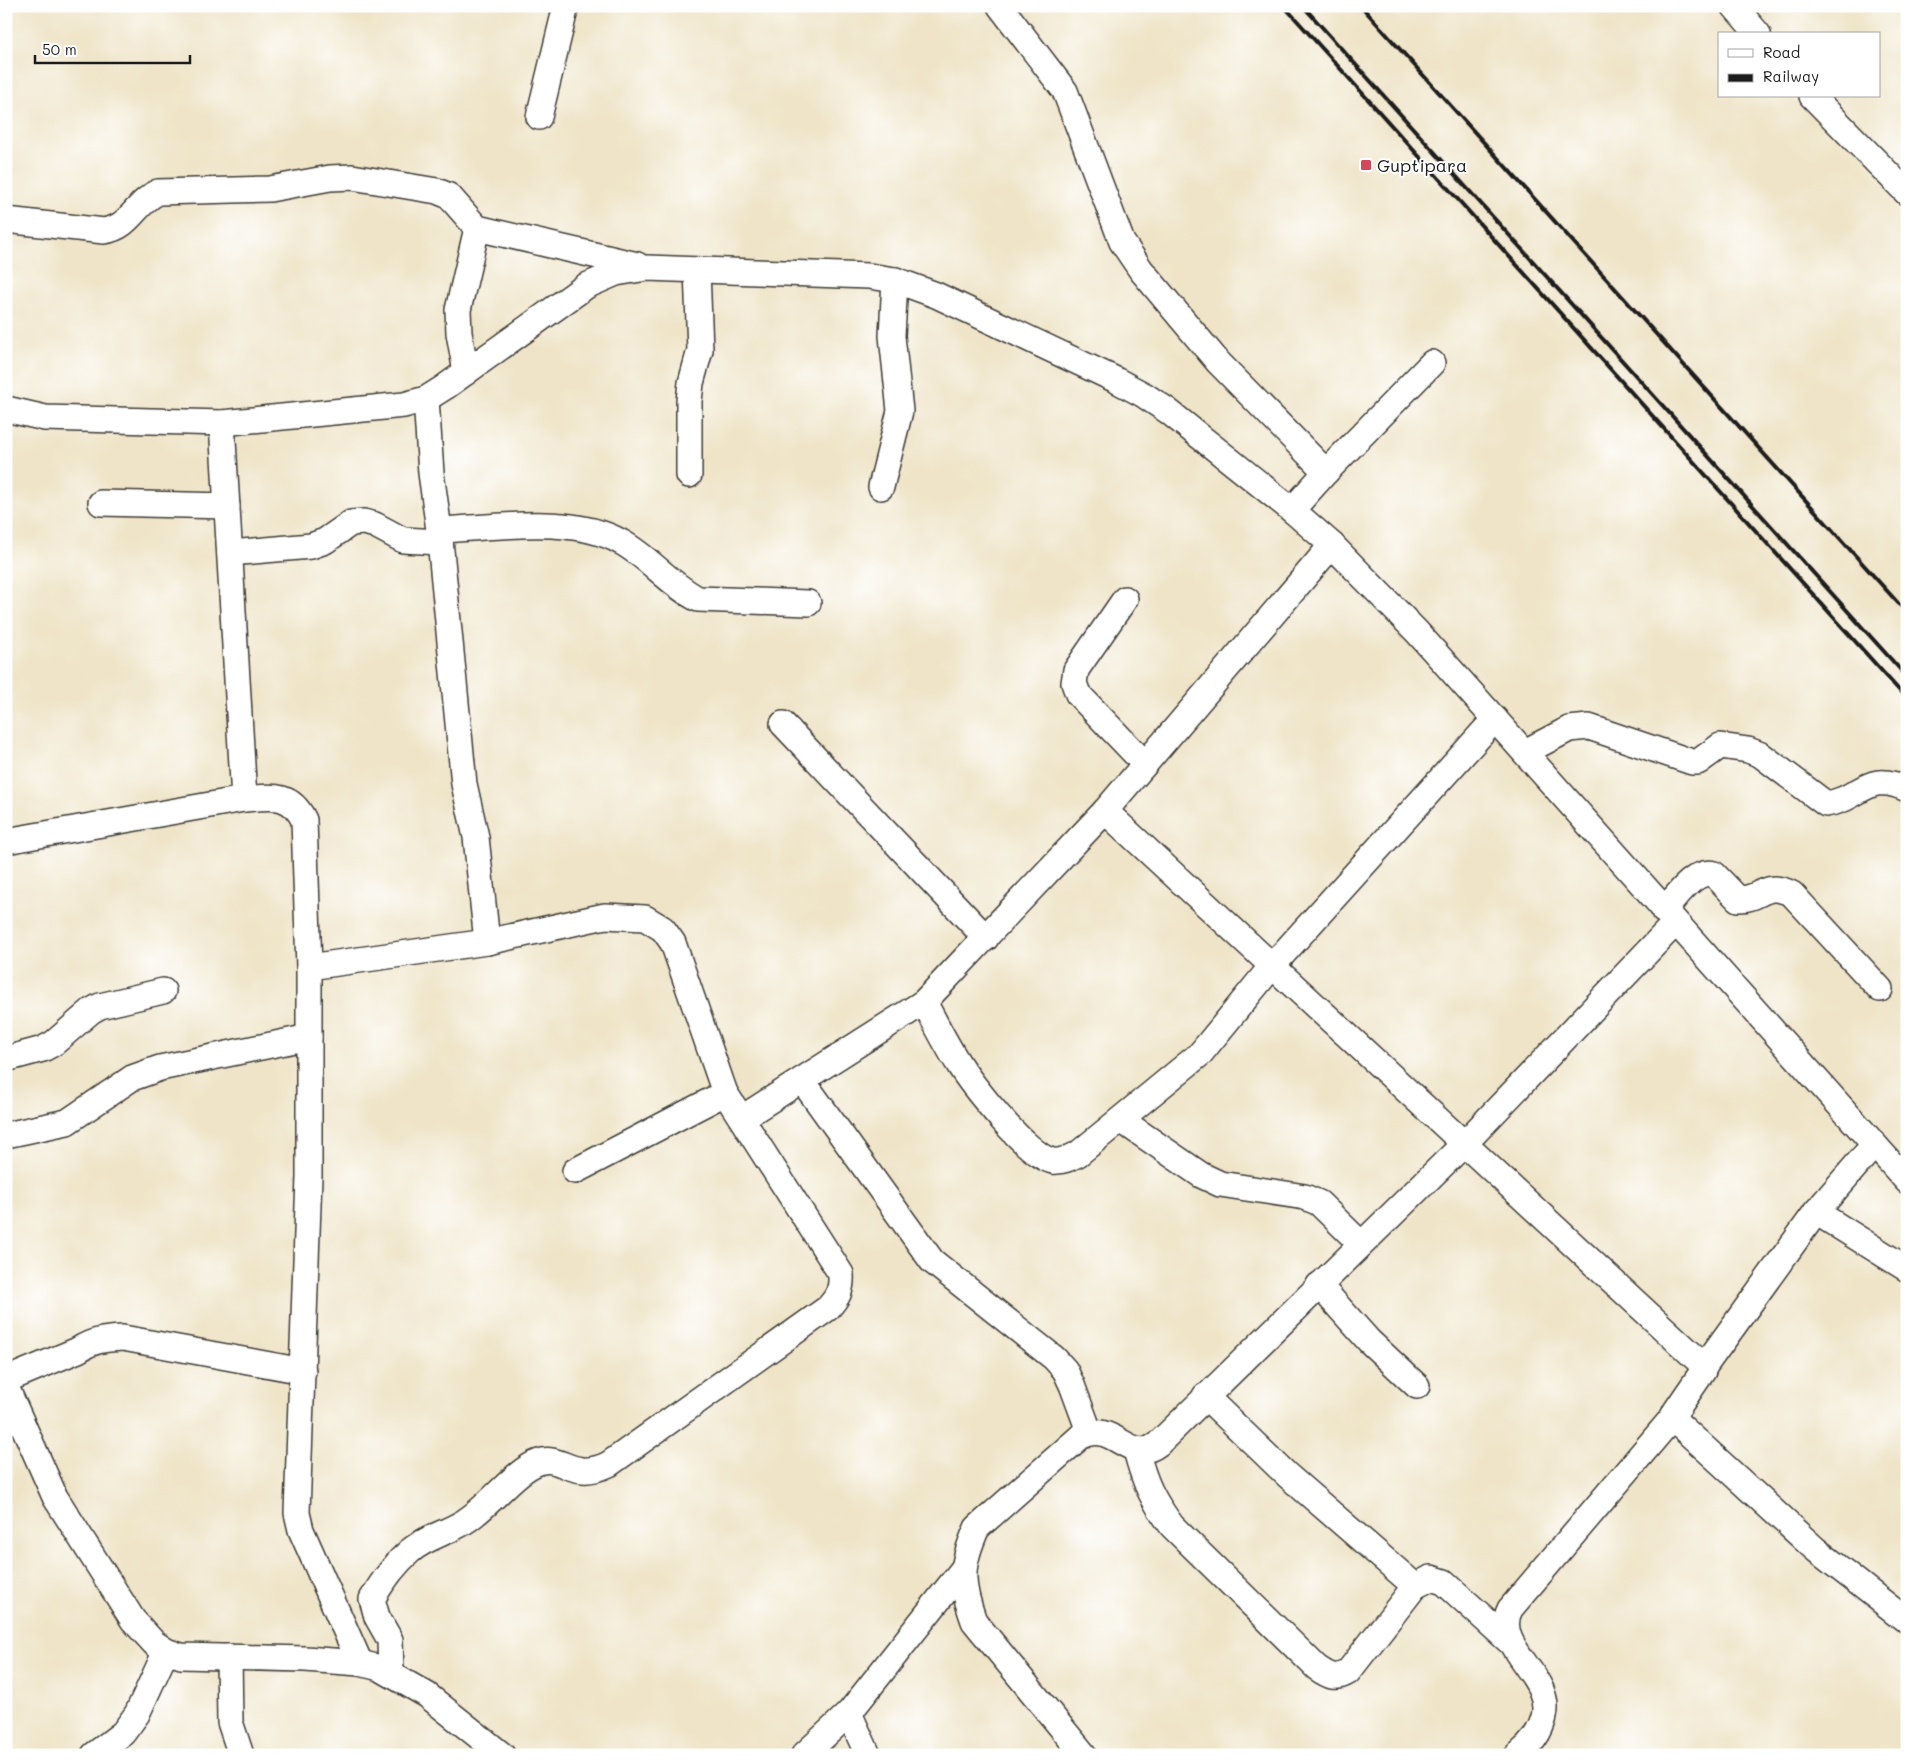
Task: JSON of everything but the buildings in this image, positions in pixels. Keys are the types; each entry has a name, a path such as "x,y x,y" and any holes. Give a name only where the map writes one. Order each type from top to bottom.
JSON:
{"street":[{"path":"539,117 566,6"},
{"path":"1000,6 1065,91 1122,242 1141,270 1218,362 1326,472"},
{"path":"1734,6 1756,32"},
{"path":"1814,98 1907,192"},
{"path":"6,220 104,231 117,229 147,198 158,192 270,189 330,178 352,177 437,191 449,196 477,228 647,268 869,276 895,280 936,295 1114,379 1144,395 1168,411 1292,510 1332,545 1417,632 1873,1146 1907,1181"},
{"path":"466,372 459,333 458,310 477,228"},
{"path":"6,409 45,418 222,423 404,405 426,399 586,286 616,273 647,268"},
{"path":"689,475 689,401 691,383 700,350 697,270"},
{"path":"881,487 900,411 892,336 895,280"},
{"path":"1292,510 1326,472 1432,363"},
{"path":"426,399 431,472 440,536 464,784 476,837 487,942"},
{"path":"222,423 244,799"},
{"path":"100,503 227,506"},
{"path":"230,552 311,546 324,541 351,523 364,522 375,525 403,540 562,525 586,528 622,542 683,592 698,599 808,604"},
{"path":"742,1118 924,1002 1105,811 1332,545"},
{"path":"1125,599 1076,670 1074,683 1078,694 1145,764"},
{"path":"924,1002 957,1062 972,1083 1027,1147 1051,1161 1062,1161 1078,1154 1200,1054 1272,966 1495,719"},
{"path":"783,724 986,938"},
{"path":"1525,752 1569,729 1589,727 1692,762 1698,762 1720,746 1748,750 1761,756 1826,804 1836,803 1877,781 1891,781 1907,789"},
{"path":"6,840 244,799 270,797 286,799 297,806 304,820 309,967 308,1235 297,1513 302,1530 360,1663"},
{"path":"1105,811 1704,1367"},
{"path":"804,1755 849,1713 962,1569 968,1547 977,1528 988,1516 1089,1431 1111,1435 1136,1450 1146,1450 1158,1444 1464,1144 1669,917 1696,877 1708,872 1714,874 1738,899 1750,897 1768,889 1781,888 1792,894 1880,989"},
{"path":"309,967 487,942 605,916 645,918 663,929 673,943 725,1093 841,1274 842,1286 838,1296 820,1314 609,1464 598,1470 581,1472 556,1463 540,1462 527,1469 465,1522 418,1544 408,1552 372,1598 377,1617 390,1640 391,1673"},
{"path":"6,1058 43,1049 54,1043 90,1011 100,1006 163,991"},
{"path":"6,1135 67,1122 132,1078 160,1068 309,1037"},
{"path":"802,1080 932,1261 946,1275 1054,1358 1065,1370 1089,1431"},
{"path":"575,1170 725,1093"},
{"path":"1121,1120 1201,1175 1220,1184 1305,1197 1319,1203 1361,1244"},
{"path":"1511,1643 1506,1622 1510,1609 1673,1417 1704,1367 1816,1212 1873,1146"},
{"path":"1816,1212 1907,1269"},
{"path":"1319,1285 1369,1341 1417,1386"},
{"path":"6,1380 78,1350 89,1343 104,1339 122,1338 303,1371"},
{"path":"6,1387 55,1497 65,1514 133,1620 154,1642 166,1651 181,1656 360,1663 391,1673 451,1712 502,1755"},
{"path":"1205,1396 1287,1475 1415,1586"},
{"path":"1673,1417 1815,1549 1907,1621"},
{"path":"1136,1450 1144,1482 1158,1508 1172,1526 1317,1668 1330,1676 1340,1677 1348,1672 1415,1586 1430,1578 1444,1582 1511,1643 1540,1684 1546,1699 1541,1727 1529,1746 1518,1755"},
{"path":"962,1569 968,1604 974,1621 1084,1755"},
{"path":"94,1755 120,1747 123,1733 137,1714 166,1651"},
{"path":"229,1657 230,1722 241,1755"},
{"path":"849,1713 868,1755"}],"railway":[{"path":"1284,6 1907,699"},
{"path":"1303,6 1907,677"},
{"path":"1361,6 1907,613"}],"place":[{"name":"Guptipara","path":"1366,165"}]}
